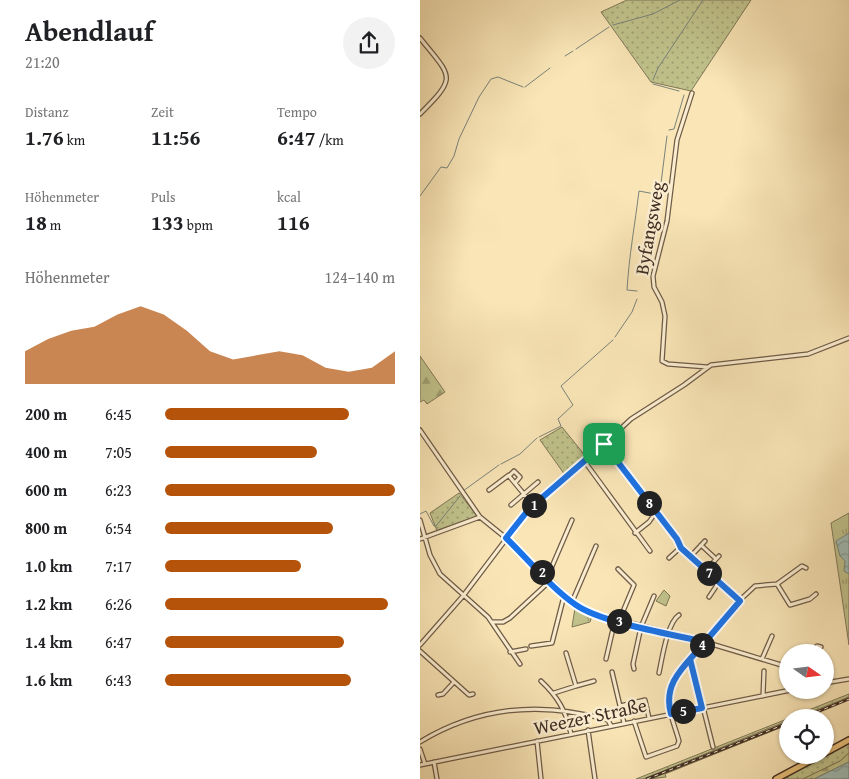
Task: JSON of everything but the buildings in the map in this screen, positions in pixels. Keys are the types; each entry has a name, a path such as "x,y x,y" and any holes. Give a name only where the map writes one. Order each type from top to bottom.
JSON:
{"main road":[{"path":"834,748 849,740"},
{"path":"776,779 804,764"}],"street":[{"path":"420,38 444,68 447,77 444,89 420,114"},
{"name":"Byfangsweg","path":"692,93 678,136 667,221 653,276 654,287 662,302 664,316 662,361 670,364 706,367"},
{"path":"420,645 463,596 533,505 585,462 631,419 684,385 706,367 808,354 849,338"},
{"path":"697,365 700,372"},
{"path":"420,430 454,482 480,517 506,538 572,602 592,613 705,642 779,664"},
{"path":"604,444 677,539 681,548 740,601"},
{"path":"585,462 650,551"},
{"path":"489,490 515,471 520,478 515,483"},
{"path":"510,475 533,505"},
{"path":"511,505 538,482"},
{"path":"635,533 649,522 656,512"},
{"path":"420,539 480,517"},
{"path":"420,520 431,559 440,574 492,622 510,652 520,664"},
{"path":"547,578 572,520"},
{"path":"691,556 705,541"},
{"path":"701,545 716,559"},
{"path":"572,602 596,546"},
{"path":"669,558 681,548"},
{"path":"706,570 720,556"},
{"path":"634,722 644,755 648,757 679,744 671,714 668,691 690,659 755,586 777,584 802,566 806,568"},
{"path":"606,659 617,620 634,585 618,569"},
{"path":"492,622 503,622 510,618 550,581"},
{"path":"709,597 719,582"},
{"path":"777,584 790,605 810,599 816,594"},
{"path":"531,646 552,643 564,596"},
{"path":"634,669 633,664 642,627 654,596"},
{"path":"659,673 668,633 675,617 679,615"},
{"path":"762,659 772,636"},
{"path":"510,652 526,649"},
{"path":"420,650 469,695 474,694"},
{"path":"566,653 576,686"},
{"path":"690,659 712,747"},
{"path":"763,696 764,671"},
{"path":"612,672 624,724"},
{"path":"834,681 849,679"},
{"path":"541,681 554,694 565,711 571,734"},
{"path":"554,694 594,681"},
{"path":"438,695 443,694 454,682"},
{"name":"Weezer Straße","path":"420,765 779,693"},
{"path":"620,706 645,700 649,718"},
{"path":"420,742 449,726 471,717 524,710 565,711 608,720 611,726"},
{"path":"588,730 595,779"},
{"path":"537,741 541,779"},
{"path":"420,749 425,764"},
{"path":"434,762 437,779"}],"green space":[{"path":"627,0 751,0 691,91 651,82 601,12"},
{"path":"420,356 445,392 427,404 424,400 420,402"},
{"path":"562,427 587,458 565,475 540,440"},
{"path":"459,493 478,517 437,531 430,513"},
{"path":"849,513 849,645 831,523"},
{"path":"664,590 670,596 666,606 656,601"},
{"path":"575,608 592,616 590,622 572,627"},
{"path":"849,694 849,697 818,709 811,709"},
{"path":"779,722 779,724 643,779 636,779"},
{"path":"779,728 665,774 666,777 650,779"},
{"path":"849,742 849,753 834,764 834,750"},
{"path":"849,753 849,762 814,779 803,779 834,764"},
{"path":"808,764 834,764 803,779 780,779"}],"water":[{"path":"849,533 849,574 844,571 845,561 840,556 836,541"},
{"path":"849,762 849,779 814,779"}],"waterway":[{"path":"613,25 653,14 680,0"},
{"path":"653,80 658,68 703,0"},
{"path":"576,49 609,27"},
{"path":"565,56 573,51"},
{"path":"525,87 550,68"},
{"path":"420,196 441,167 447,168 479,97 491,79 498,77 523,87"},
{"path":"653,84 679,91"},
{"path":"669,130 674,129 684,95"},
{"path":"660,191 667,136"},
{"path":"637,291 627,290 639,191 660,195"},
{"path":"615,337 632,312 637,299"},
{"path":"539,437 561,426 558,419 573,405 561,386 613,340"},
{"path":"501,464 520,454 537,438"},
{"path":"463,491 499,465"},
{"path":"420,514 426,511 434,526 436,526 460,496"}],"railway":[{"path":"824,709 849,699"},
{"path":"647,779 779,727"}],"route":[{"path":"604,444 529,509 506,538 564,596 582,609 642,627 705,642 690,659 672,682 668,691 668,704 671,714 702,708 690,659 704,644 740,601 681,548 680,543 604,444"}]}
